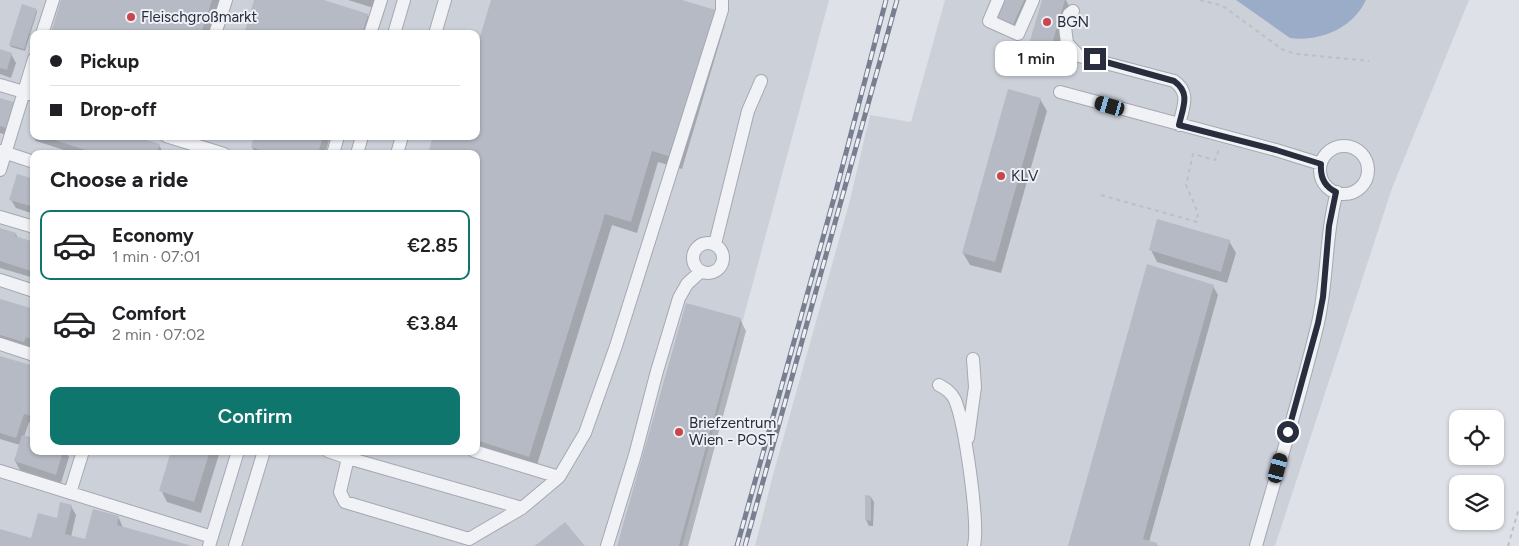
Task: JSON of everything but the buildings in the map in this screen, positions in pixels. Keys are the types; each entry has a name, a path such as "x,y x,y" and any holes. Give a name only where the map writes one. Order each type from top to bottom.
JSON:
{"street":[{"path":"43,30 52,0"},
{"path":"216,30 226,0"},
{"path":"371,30 380,0"},
{"path":"395,30 404,0"},
{"path":"435,30 445,0"},
{"path":"522,508 347,455 340,492 345,502 456,537 469,539 522,508 560,478 585,433 616,346 722,10 722,0"},
{"path":"998,0 989,21 1018,34 1033,0"},
{"path":"1075,5 1076,15 1072,29 1067,33 1067,43 1076,52 1174,81 1181,86 1185,96 1179,125"},
{"path":"715,244 748,111 761,81"},
{"path":"0,85 28,94 3,152 0,170"},
{"path":"1060,92 1276,150 1321,164"},
{"path":"185,140 213,150"},
{"path":"1344,146 1358,150 1364,156 1368,171 1362,185 1356,190 1349,193 1336,192 1327,186 1323,180 1321,164 1329,151 1336,147 1344,146"},
{"path":"3,152 30,161"},
{"path":"1256,546 1318,323 1325,281 1329,226 1336,192"},
{"path":"0,217 30,226"},
{"path":"704,243 715,244 722,251 722,266 715,272 705,274 700,272 696,269 692,259 695,249 704,243"},
{"path":"607,546 635,455 679,298 687,284 700,272"},
{"path":"0,280 30,290"},
{"path":"0,344 30,354"},
{"path":"967,451 975,387 973,359"},
{"path":"939,385 950,392 960,414 967,451 974,516 974,546"},
{"path":"480,453 560,478"},
{"path":"70,493 82,455"},
{"path":"0,471 210,541 237,455"},
{"path":"235,546 263,455"}],"path":[{"path":"1200,0 1222,6 1283,50 1297,54 1369,61"},
{"path":"1101,195 1196,222 1198,213 1186,185 1193,154 1215,160 1221,145"},
{"path":"1508,546 1519,508"}],"shaded area":[{"path":"0,0 829,0 682,546 0,546"},
{"path":"945,0 1469,0 1392,188 1275,546 755,546 849,204 870,115 911,122"}],"water":[{"path":"1236,0 1366,0 1353,18 1334,31 1313,38 1301,39 1290,38"}],"railway":[{"path":"737,546 836,191 886,0"},
{"path":"745,546 897,0"}],"place":[{"name":"Fleischgroßmarkt","path":"131,17"},
{"name":"BGN","path":"1047,22"},
{"name":"KLV","path":"1001,176"},
{"name":"Briefzentrum Wien - POST","path":"679,432"}],"route":[{"path":"1095,59 1174,81 1184,90 1185,96 1179,125 1276,150 1321,164 1323,180 1327,186 1336,192 1329,226 1323,297 1318,323 1288,432"}]}
